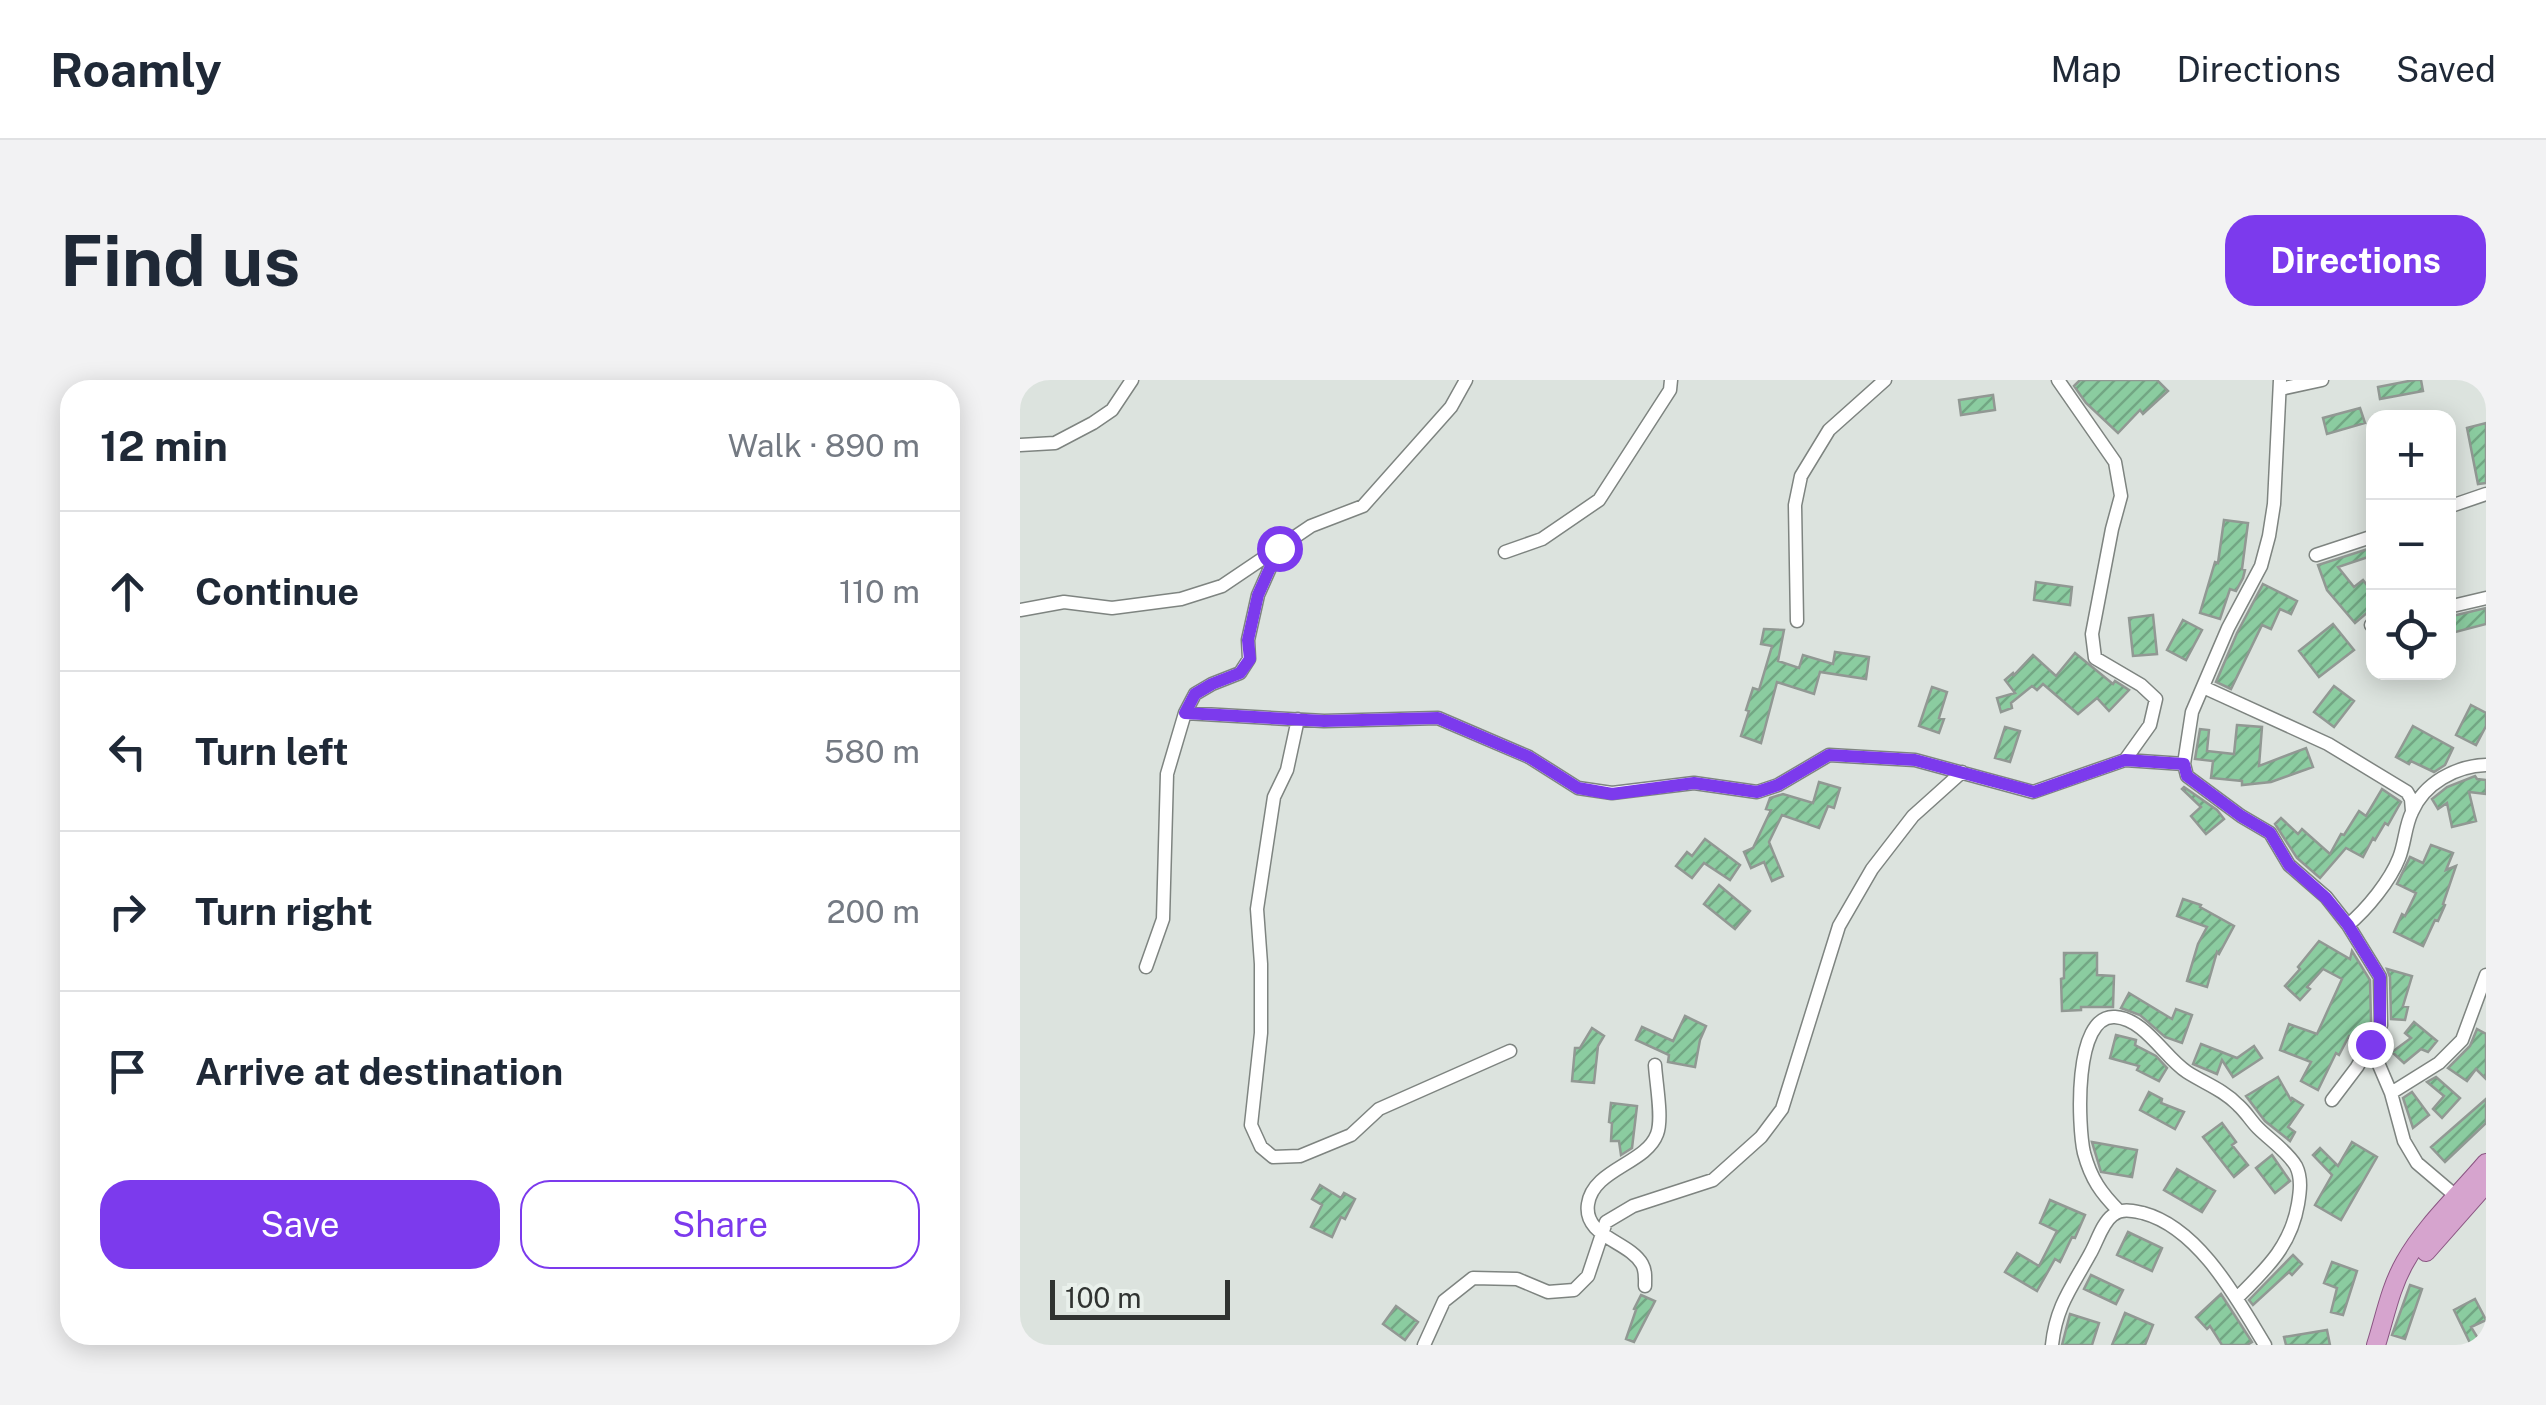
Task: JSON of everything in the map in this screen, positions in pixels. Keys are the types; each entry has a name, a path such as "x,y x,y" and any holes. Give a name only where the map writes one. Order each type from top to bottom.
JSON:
{"main road":[{"path":"2376,1345 2393,1286 2406,1260 2486,1164"},
{"path":"2390,1345 2404,1291 2417,1264 2486,1184"}],"street":[{"path":"1020,446 1055,443 1093,423 1112,410 1132,380"},
{"path":"1020,610 1064,602 1112,608 1181,599 1222,586 1311,526 1363,506 1451,407 1466,380"},
{"path":"1505,552 1542,539 1599,500 1670,390 1672,380"},
{"path":"1797,621 1795,505 1800,476 1829,430 1886,380"},
{"path":"2058,380 2115,462 2121,496 2092,634 2096,658 2142,685 2156,699 2150,724 2125,760"},
{"path":"2322,380 2280,384 2269,536 2261,566 2228,628 2192,712 2184,764 2187,776 2270,833 2289,865 2326,898 2348,925 2380,977 2380,1025 2332,1100"},
{"path":"2456,503 2486,494"},
{"path":"2316,555 2366,539"},
{"path":"1146,967 1163,919 1167,774 1185,713 1195,694 1240,673 1250,659 1248,640 1258,595 1279,548"},
{"path":"2456,605 2486,598"},
{"path":"2203,686 2328,744 2407,792 2412,812"},
{"path":"1185,713 1324,721 1438,718 1529,757 1578,788 1612,794 1694,783 1757,792 1778,785 1829,755 1915,760 2034,792 2125,760 2184,764"},
{"path":"1298,719 1287,770 1274,797 1257,909 1262,964 1261,1033 1251,1125 1261,1147 1272,1157 1300,1156 1351,1136 1378,1109 1510,1050"},
{"path":"2348,925 2365,911 2398,860 2412,812 2428,787 2466,766 2486,765"},
{"path":"1424,1345 1444,1302 1474,1278 1517,1279 1548,1292 1574,1290 1588,1276 1606,1222 1633,1206 1713,1180 1761,1137 1782,1109 1839,926 1872,870 1913,816 1962,772"},
{"path":"2390,1094 2438,1063 2462,1040 2486,975"},
{"path":"2119,1211 2098,1188 2084,1152 2080,1087 2091,1031 2098,1021 2114,1016 2138,1026 2184,1070 2237,1102 2296,1167 2300,1188 2286,1243 2236,1298"},
{"path":"2370,1044 2404,1141 2417,1162 2457,1197"},
{"path":"1645,1286 1644,1268 1633,1252 1591,1224 1588,1204 1598,1185 1653,1143 1660,1130 1655,1065"},
{"path":"2052,1345 2054,1326 2073,1280 2110,1216 2133,1210 2153,1216 2175,1230 2217,1269 2266,1345"}],"building":[{"path":"2080,380 2157,380 2168,391 2143,414 2140,410 2118,433 2086,403 2074,386"},
{"path":"2421,380 2423,391 2380,399 2378,387"},
{"path":"1993,395 1995,410 1961,415 1959,400"},
{"path":"2360,408 2365,423 2327,434 2323,418"},
{"path":"2486,423 2486,483 2478,484 2467,428"},
{"path":"2224,520 2248,523 2243,578 2236,591 2230,589 2220,619 2200,613 2215,562 2218,563"},
{"path":"2366,550 2366,558 2338,567 2354,587 2363,580 2366,584 2366,614 2355,623 2327,590 2318,565"},
{"path":"2036,582 2072,587 2070,605 2034,600"},
{"path":"2263,584 2297,601 2291,614 2280,609 2271,629 2262,625 2231,689 2216,682"},
{"path":"2486,608 2486,624 2456,632 2456,615"},
{"path":"2153,615 2157,654 2133,656 2129,618"},
{"path":"2183,620 2202,630 2186,660 2167,650"},
{"path":"2333,624 2354,650 2319,677 2299,651"},
{"path":"1764,629 1784,630 1778,661 1799,668 1803,655 1833,664 1835,652 1869,657 1866,679 1820,672 1814,694 1777,682 1761,743 1741,736 1753,688 1759,690 1772,646 1761,644"},
{"path":"2075,653 2113,684 2115,681 2129,690 2109,711 2097,698 2078,714 2043,684 2037,690 2032,686 2011,703 2012,708 2001,712 1997,698 2015,693 2005,680 2033,655 2056,676"},
{"path":"2334,686 2354,701 2334,727 2314,712"},
{"path":"1932,687 1947,692 1939,733 1919,726"},
{"path":"2471,705 2486,713 2486,726 2476,745 2456,735"},
{"path":"2237,725 2262,727 2259,766 2306,748 2313,767 2271,782 2242,785 2242,781 2211,778 2213,761 2195,759 2200,729 2209,730 2207,751 2234,754"},
{"path":"2413,726 2453,748 2445,765 2434,772 2396,757"},
{"path":"2005,727 2020,731 2010,762 1995,758"},
{"path":"2475,776 2486,780 2486,794 2469,792 2476,821 2452,827 2447,803 2438,809 2432,799 2447,787"},
{"path":"1819,782 1840,788 1834,808 1828,806 1819,828 1782,815 1769,842 1783,876 1772,881 1764,862 1751,868 1744,852 1753,848 1771,810 1766,809 1770,798 1783,794 1813,803"},
{"path":"2184,787 2224,819 2206,834 2191,816 2201,807"},
{"path":"2382,789 2401,802 2388,825 2385,823 2373,838 2363,857 2346,848 2320,878 2297,858 2275,824 2281,818 2298,834 2302,829 2330,854 2359,811 2366,816"},
{"path":"1705,839 1740,865 1730,880 1704,863 1692,878 1676,866 1687,852 1692,856"},
{"path":"2431,845 2453,853 2446,870 2456,866 2445,905 2423,946 2394,932 2416,893 2397,884 2410,857 2423,863"},
{"path":"1719,885 1750,911 1735,929 1704,904"},
{"path":"2183,899 2201,905 2234,926 2217,952 2207,987 2187,981 2207,927 2177,916"},
{"path":"2319,941 2350,959 2352,951 2370,980 2371,1022 2361,1039 2349,1036 2318,1090 2301,1081 2311,1062 2280,1050 2289,1024 2317,1034 2342,979 2323,969 2300,1000 2285,986"},
{"path":"2064,953 2097,953 2097,975 2114,976 2113,1007 2062,1011"},
{"path":"2387,969 2412,976 2403,1006 2408,1007 2405,1020 2391,1019"},
{"path":"2129,993 2172,1019 2176,1009 2192,1015 2182,1043 2165,1037 2140,1015 2121,1008"},
{"path":"1685,1016 1706,1026 1695,1067 1668,1062 1669,1055 1636,1040 1642,1027 1673,1041"},
{"path":"2414,1022 2437,1041 2428,1052 2421,1049 2404,1063 2392,1052 2411,1038 2405,1033"},
{"path":"1592,1028 1604,1036 1598,1046 1594,1083 1572,1081 1575,1048 1580,1048"},
{"path":"2477,1029 2486,1034 2486,1079 2476,1069 2467,1081 2448,1068 2470,1046"},
{"path":"2116,1035 2136,1040 2135,1045 2156,1056 2167,1068 2159,1081 2137,1070 2139,1066 2110,1058"},
{"path":"2201,1044 2237,1058 2254,1046 2262,1058 2233,1077 2222,1060 2217,1074 2193,1064"},
{"path":"2278,1077 2291,1100 2303,1105 2288,1127 2295,1132 2290,1141 2265,1121 2246,1096"},
{"path":"2436,1077 2460,1098 2442,1118 2433,1109 2444,1096 2427,1082"},
{"path":"2149,1092 2162,1099 2161,1103 2184,1112 2175,1129 2140,1110"},
{"path":"2412,1092 2429,1115 2413,1128 2403,1098"},
{"path":"2486,1099 2486,1123 2445,1162 2431,1147"},
{"path":"1611,1103 1637,1106 1632,1148 1621,1155 1619,1141 1611,1141"},
{"path":"2222,1123 2236,1142 2232,1145 2248,1165 2234,1177 2203,1137"},
{"path":"2092,1142 2137,1150 2132,1177 2101,1172"},
{"path":"2352,1142 2377,1157 2341,1220 2315,1205 2332,1175 2313,1155 2320,1148 2338,1166"},
{"path":"2272,1155 2290,1181 2275,1193 2256,1168"},
{"path":"2177,1169 2215,1191 2202,1212 2164,1190"},
{"path":"1320,1185 1341,1198 1344,1193 1355,1199 1332,1237 1311,1227 1322,1205 1312,1199"},
{"path":"2050,1200 2085,1215 2060,1262 2055,1259 2037,1291 2005,1272 2017,1253 2039,1266 2057,1231 2040,1223"},
{"path":"2128,1232 2162,1248 2152,1271 2117,1255"},
{"path":"2293,1255 2302,1264 2253,1305 2249,1300"},
{"path":"2332,1262 2357,1271 2343,1315 2331,1312 2337,1288 2324,1283"},
{"path":"2091,1275 2123,1290 2116,1304 2084,1289"},
{"path":"2410,1285 2422,1289 2405,1339 2392,1335"},
{"path":"2221,1294 2252,1342 2247,1345 2222,1345 2210,1326 2207,1329 2196,1317"},
{"path":"1641,1295 1655,1301 1634,1342 1626,1339"},
{"path":"2475,1299 2486,1320 2471,1327 2482,1345 2471,1345 2454,1310"},
{"path":"1396,1306 1418,1322 1405,1340 1383,1324"},
{"path":"2125,1313 2153,1325 2145,1345 2112,1345"},
{"path":"2070,1314 2099,1323 2092,1345 2062,1345"},
{"path":"2327,1330 2330,1345 2286,1345 2284,1337"}],"route":[{"path":"1279,548 1258,595 1248,640 1250,659 1240,673 1195,694 1185,713 1324,721 1438,718 1529,757 1578,788 1612,794 1694,783 1757,792 1778,785 1829,755 1915,760 2034,792 2125,760 2184,764 2187,776 2270,833 2289,865 2326,898 2348,925 2380,977 2380,1025 2370,1044"}]}
